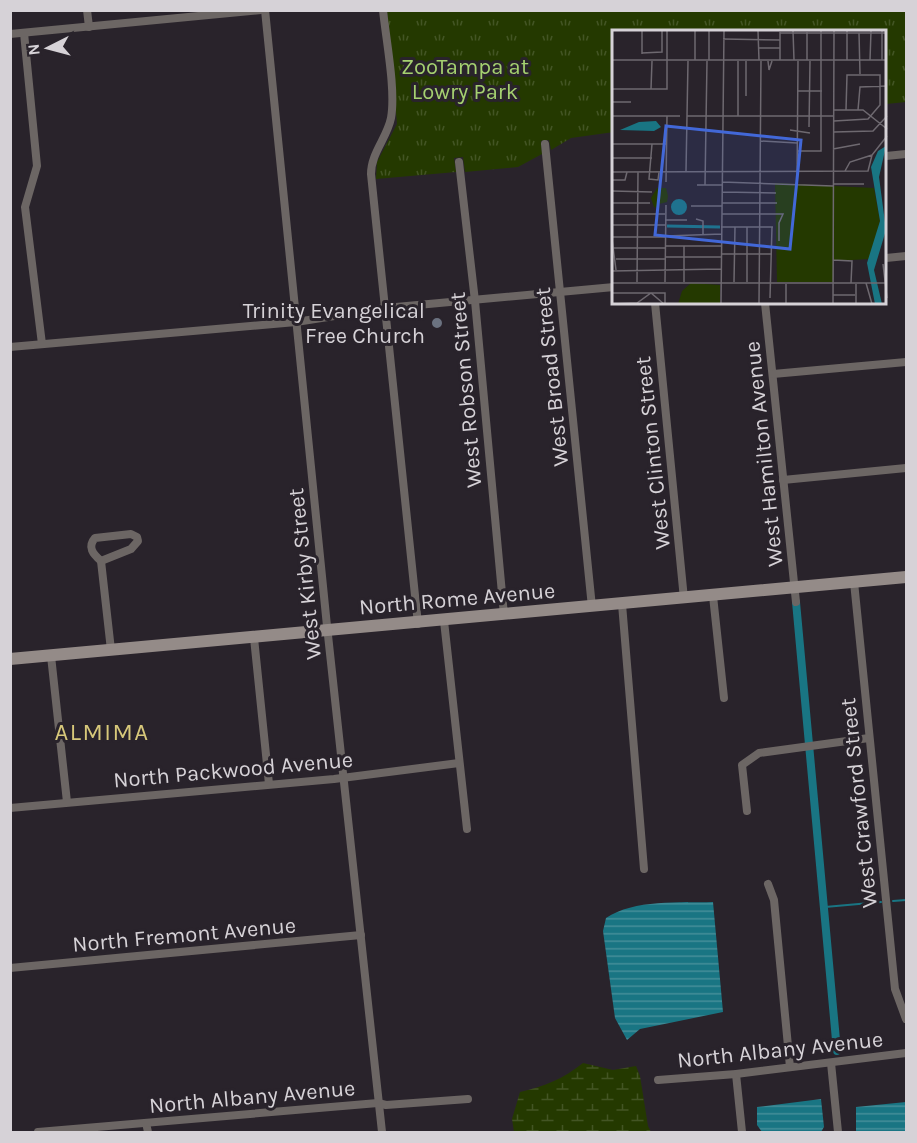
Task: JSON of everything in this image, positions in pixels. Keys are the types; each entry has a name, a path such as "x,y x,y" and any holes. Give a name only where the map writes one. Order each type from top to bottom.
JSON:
{"street":[{"path":"87,10 89,27"},
{"path":"10,34 263,10"},
{"name":"West Kirby Street","path":"263,10 327,632 382,1132"},
{"path":"383,10 392,113 387,131 372,162 371,174 418,624"},
{"path":"24,33 37,166 25,207 42,344"},
{"name":"West Broad Street","path":"545,144 592,607"},
{"path":"887,156 906,154"},
{"name":"West Robson Street","path":"459,162 475,301 504,615"},
{"path":"887,258 906,256"},
{"path":"10,347 296,322 385,308 612,287"},
{"name":"West Clinton Street","path":"656,304 684,598"},
{"name":"West Hamilton Avenue","path":"765,304 796,602"},
{"path":"773,374 906,362"},
{"path":"783,480 906,468"},
{"path":"101,561 137,545 137,537 126,534 95,538 91,544 92,552 101,561 111,650"},
{"name":"North Rome Avenue","path":"10,659 418,624 906,577"},
{"name":"West Crawford Street","path":"854,582 895,989 906,1019"},
{"path":"713,596 724,698"},
{"path":"622,604 644,869"},
{"path":"444,621 466,829"},
{"path":"254,638 269,784"},
{"path":"51,656 67,802"},
{"path":"747,811 742,765 759,753 869,738"},
{"name":"North Packwood Avenue","path":"10,808 343,777 459,763"},
{"path":"768,884 774,900 790,1067"},
{"name":"North Fremont Avenue","path":"10,968 361,935"},
{"name":"North Albany Avenue","path":"658,1080 736,1074 906,1053"},
{"path":"831,1063 838,1132"},
{"path":"736,1074 742,1132"},
{"name":"North Albany Avenue","path":"38,1132 147,1128 378,1102 386,1106 468,1099"}],"green space":[{"name":"ZooTampa at Lowry Park","path":"387,11 906,11 906,102 887,104 887,30 612,30 612,132 571,138 551,150 549,140 541,141 542,154 518,167 465,172 463,157 454,158 456,172 376,179 377,162 397,124"},
{"path":"583,1063 613,1070 636,1066 651,1132 514,1132 512,1119 520,1092 553,1081"}],"water":[{"path":"713,902 723,1012 640,1029 627,1040 615,1018 603,931 606,918 617,912 643,905"},
{"path":"821,1099 824,1127 821,1132 762,1132 757,1125 757,1107"},
{"path":"906,1102 906,1132 856,1132 856,1107"}],"waterway":[{"path":"796,602 837,1051"},
{"path":"893,901 906,900"},
{"path":"825,907 881,902"}],"place":[{"name":"Trinity Evangelical Free Church","path":"437,323"}],"district":[{"name":"ALMIMA","path":"102,732"}]}
